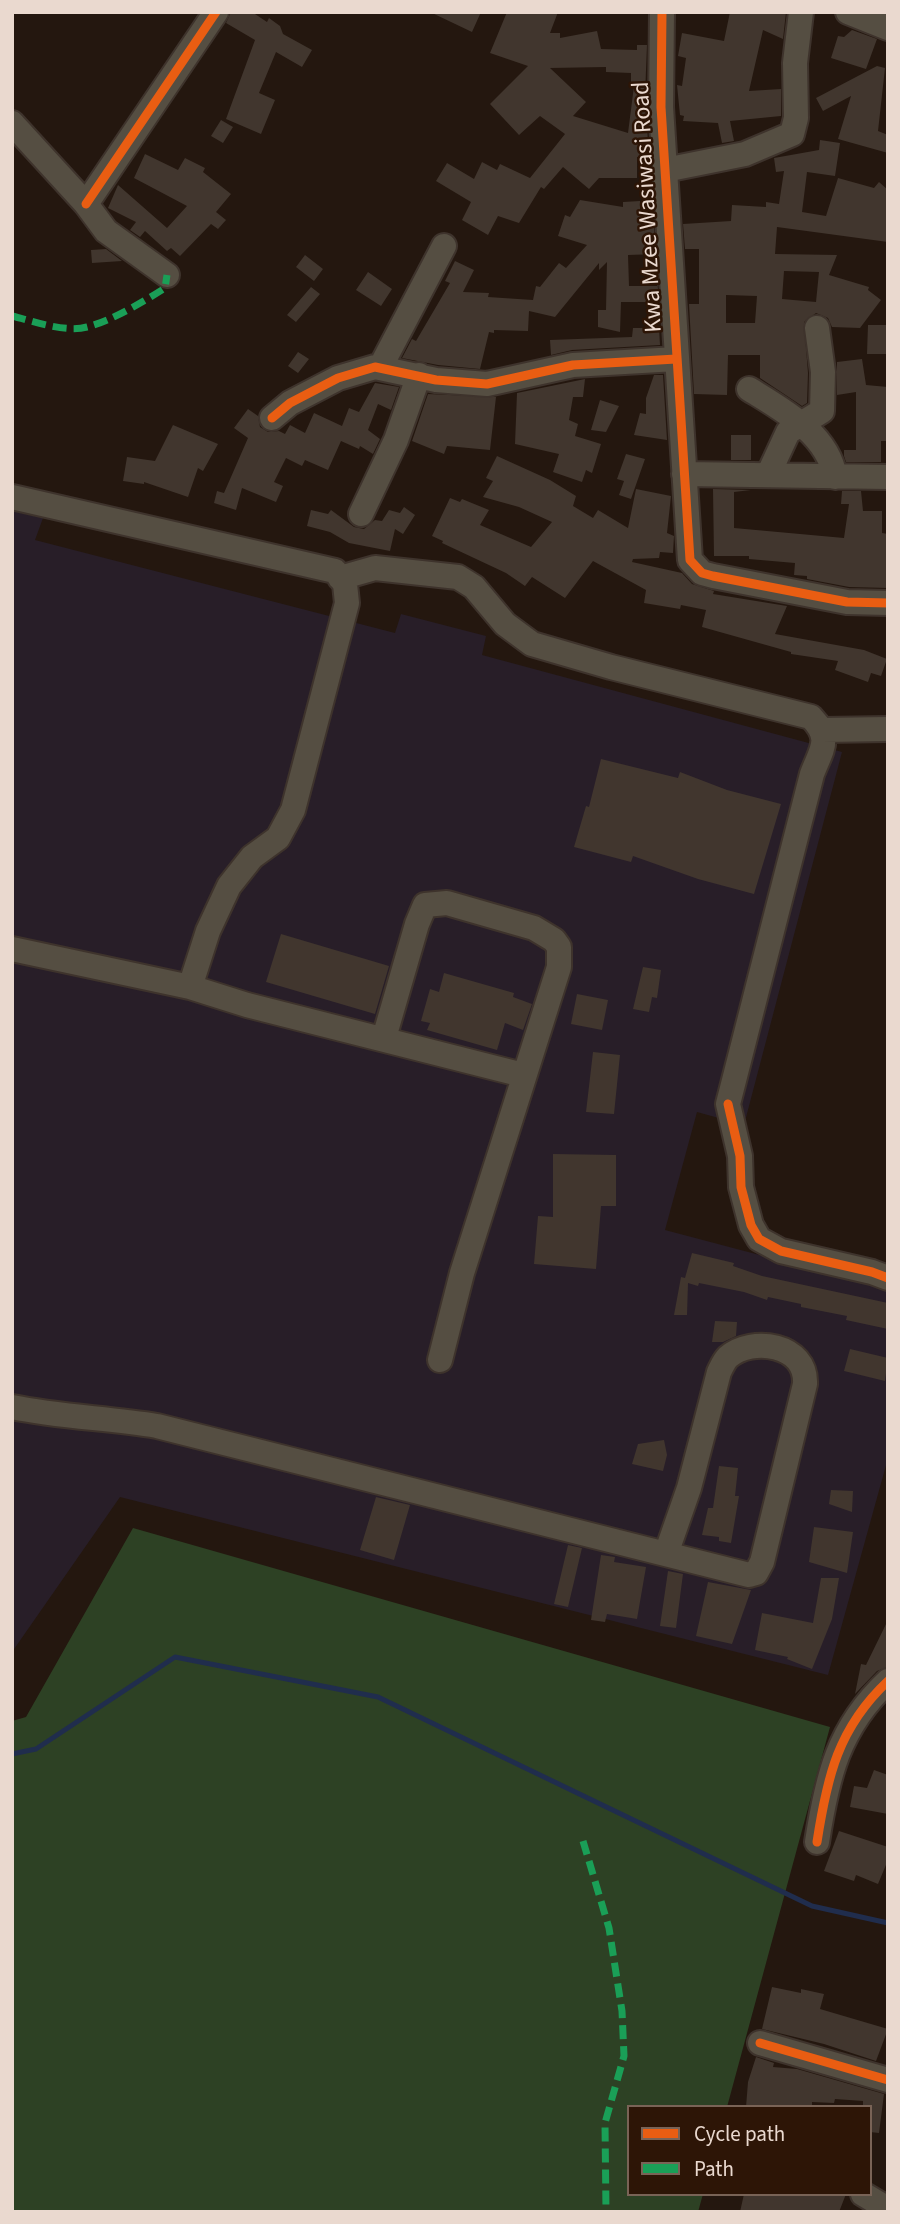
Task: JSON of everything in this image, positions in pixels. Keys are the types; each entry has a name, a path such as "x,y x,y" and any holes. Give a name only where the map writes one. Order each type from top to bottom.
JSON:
{"street":[{"path":"86,204 216,12"},
{"name":"Kwa Mzee Wasiwasi Road","path":"662,12 661,107 674,276 676,359 690,560 694,567 713,576 847,602 888,603"},
{"path":"665,170 744,154 792,134 796,118 795,64 801,12"},
{"path":"848,12 888,28"},
{"path":"12,123 86,204 106,231 167,275"},
{"path":"381,366 444,246"},
{"path":"769,473 785,437 800,424 819,415 823,409 817,328"},
{"path":"272,418 290,403 338,378 381,366 454,383 487,384 573,365 676,359"},
{"path":"361,514 396,440 419,375"},
{"path":"749,389 800,424 824,445 835,477"},
{"path":"684,474 769,473 888,477"},
{"path":"12,496 335,571 345,584 347,603 293,810 278,838 252,857 229,886 208,931 190,987"},
{"path":"340,578 375,568 458,577 474,587 505,624 532,644 637,674 811,717 823,730 825,739 812,774 728,1104 740,1156 741,1187 751,1225 759,1239 781,1251 873,1272 888,1279"},
{"path":"823,730 888,729"},
{"path":"384,1038 425,905 447,903 534,929 554,940 559,947 559,967 462,1273 440,1360"},
{"path":"12,949 190,987 247,1005 523,1075"},
{"path":"12,1408 157,1426 749,1575 756,1573 775,1513 805,1384 806,1371 801,1361 787,1351 770,1346 740,1351 728,1357 719,1372 689,1488 666,1554"},
{"path":"817,1842 827,1786 844,1736 888,1681"},
{"path":"761,2043 888,2080"},
{"path":"866,2196 888,2209"}],"shaded area":[{"path":"12,511 43,518 35,540 395,633 401,614 486,636 482,655 842,752 744,1125 697,1112 665,1230 888,1289 888,1458 828,1675 120,1497 12,1652"}],"green space":[{"path":"133,1528 830,1727 728,2105 627,2105 627,2196 702,2196 698,2212 12,2212 12,1721 26,1717"}],"building":[{"path":"231,12 252,12 267,22 269,18 280,26 283,34 312,50 302,67 276,52 259,93 275,100 261,134 226,119 255,40 226,23"},
{"path":"430,12 481,12 472,32"},
{"path":"507,12 558,12 550,33 560,33 560,38 597,31 601,49 637,50 637,45 647,45 645,96 649,157 637,157 637,178 599,178 589,189 563,167 544,189 541,187 519,223 498,216 488,235 462,220 471,202 436,181 447,163 474,179 482,162 497,170 500,164 530,178 565,134 540,116 519,135 490,104 528,66 490,53","holes":["606,67 606,72 631,73 631,86 634,86 628,133 573,116 586,102 550,68"]},
{"path":"730,12 786,12 783,39 763,30 749,91 781,89 781,116 730,121 734,141 722,143 718,123 683,121 677,85 682,86 686,58 678,56 682,33 724,41"},
{"path":"852,30 877,39 866,69 831,58 838,36 844,37"},
{"path":"877,66 885,68 878,131 888,135 888,153 838,139 851,96 823,111 816,98"},
{"path":"221,120 233,127 223,143 211,136"},
{"path":"820,140 840,143 835,176 807,172 802,212 826,216 838,178 874,188 879,182 888,190 888,242 777,227 775,254 837,255 829,275 869,287 868,290 881,300 860,328 832,327 828,318 816,313 804,322 808,373 807,403 802,406 760,378 760,355 728,355 727,395 694,394 689,304 699,304 699,249 685,249 683,224 731,221 732,205 766,207 766,202 779,204 784,171 776,172 774,158 819,150","holes":["784,271 819,272 816,302 782,299","726,295 757,296 755,323 726,323"]},
{"path":"145,154 178,170 185,158 205,168 203,172 231,194 216,212 226,220 218,229 211,224 180,256 171,248 167,251 145,231 140,237 130,230 136,222 108,208 118,185 167,228 187,206 134,178"},
{"path":"580,200 623,207 623,202 640,201 640,211 653,211 656,254 628,255 629,286 657,286 656,264 659,302 621,302 620,332 598,327 598,310 606,310 607,262 599,270 599,263 555,317 529,311 528,331 489,332 480,369 402,358 412,339 416,341 450,283 445,281 455,261 474,270 463,292 489,293 488,297 533,300 536,286 540,287 559,263 566,268 587,245 558,236 565,215 570,217"},
{"path":"106,249 122,261 92,263 91,250"},
{"path":"305,255 323,269 314,281 296,267"},
{"path":"368,272 392,289 381,306 356,290"},
{"path":"311,287 320,294 296,322 287,315"},
{"path":"868,325 888,325 888,354 867,354"},
{"path":"633,328 659,328 660,345 572,350 551,355 550,340 632,337"},
{"path":"298,352 309,359 298,373 288,366"},
{"path":"862,359 866,385 888,387 888,441 881,441 881,462 846,462 844,456 844,450 856,450 856,392 837,395 837,362"},
{"path":"654,375 663,375 667,440 634,435 640,413 646,414 646,398"},
{"path":"585,379 583,397 573,397 569,420 578,424 575,436 601,444 592,473 586,470 582,482 553,472 559,454 515,444 517,393"},
{"path":"375,383 399,387 391,410 378,404 368,430 380,439 373,454 360,446 359,449 341,441 328,470 305,460 302,466 286,458 274,482 283,486 276,502 242,488 236,510 214,503 217,491 224,493 248,438 234,428 248,409 258,416 260,427 268,432 279,431 285,434 290,425 305,433 314,413 342,426 349,408 359,412"},
{"path":"428,394 496,397 490,450 447,446 444,454 412,441"},
{"path":"600,400 619,406 606,432 591,430"},
{"path":"173,425 218,444 203,471 198,468 188,497 144,482 123,481 127,457 155,461"},
{"path":"731,435 751,435 751,460 731,460"},
{"path":"626,454 645,459 631,499 619,495 624,481 617,479"},
{"path":"497,456 550,480 576,496 573,506 593,518 598,510 628,528 636,489 671,496 667,533 674,536 673,553 660,552 659,558 633,559 632,562 682,573 692,584 714,591 713,594 787,606 775,634 864,650 887,659 881,676 871,673 868,682 835,670 838,661 791,654 702,627 706,610 681,605 680,609 644,603 646,590 593,561 565,598 532,577 525,586 506,573 432,536 450,498 460,502 462,499 489,510 480,525 531,547 552,522 519,507 483,497 493,481 486,478"},
{"path":"713,489 751,490 734,492 734,528 844,538 849,504 841,504 842,491 861,491 863,511 882,511 882,533 888,534 888,588 849,587 807,579 807,576 794,575 795,563 749,559 749,556 714,556"},
{"path":"404,507 415,515 403,534 395,529 390,551 349,543 330,532 307,526 311,510 328,514 331,510 354,527 364,529 375,520 382,521 389,510 400,513"},
{"path":"601,759 678,778 680,772 727,790 781,804 754,894 698,879 633,856 631,862 574,847 586,806 589,807"},
{"path":"281,934 389,966 375,1014 266,982"},
{"path":"643,967 661,970 657,998 652,997 649,1012 633,1009"},
{"path":"444,973 514,993 513,997 532,1004 523,1030 505,1023 497,1050 427,1030 430,1023 421,1021 430,989 439,992"},
{"path":"577,994 608,1000 602,1030 571,1024"},
{"path":"593,1052 620,1055 614,1114 586,1112"},
{"path":"553,1154 616,1155 616,1206 601,1206 596,1269 534,1264 538,1216 553,1217"},
{"path":"692,1253 734,1263 733,1266 762,1276 888,1303 888,1329 846,1320 847,1316 801,1307 801,1304 768,1297 767,1300 744,1292 699,1283 698,1286 688,1283 687,1315 674,1315 681,1277 685,1278"},
{"path":"715,1321 737,1322 736,1336 723,1342 712,1342"},
{"path":"850,1349 888,1358 885,1381 844,1371"},
{"path":"664,1440 667,1455 663,1471 632,1464 638,1444"},
{"path":"719,1466 738,1468 735,1496 739,1496 731,1543 719,1541 719,1537 702,1535 708,1508 713,1508"},
{"path":"831,1490 853,1491 852,1512 829,1504"},
{"path":"376,1497 410,1505 394,1560 360,1550"},
{"path":"814,1527 853,1532 847,1573 809,1562"},
{"path":"568,1545 582,1548 568,1607 554,1604"},
{"path":"601,1555 615,1557 614,1562 646,1567 637,1619 607,1614 605,1622 591,1620"},
{"path":"668,1571 683,1574 676,1628 660,1626"},
{"path":"821,1578 839,1578 832,1619 812,1669 787,1659 788,1657 755,1650 762,1613 813,1623"},
{"path":"708,1582 751,1590 732,1644 696,1636"},
{"path":"888,1620 888,1667 877,1671 855,1694 861,1664 866,1665"},
{"path":"874,1770 888,1775 888,1814 850,1807 854,1786 867,1788"},
{"path":"839,1831 888,1847 888,1860 878,1884 856,1875 854,1881 824,1871"},
{"path":"772,1987 824,1994 820,2009 888,2029 876,2061 824,2044 762,2029"},
{"path":"756,2057 774,2063 773,2067 797,2069 884,2094 879,2133 872,2132 872,2105 863,2105 863,2101 835,2099 834,2103 812,2102 812,2105 746,2105 748,2082"},
{"path":"744,2196 845,2196 839,2212 740,2212"}],"waterway":[{"path":"12,1754 36,1749 175,1657 378,1697 812,1906 888,1923"}],"marked path":[{"path":"12,316 69,329 87,327 116,316 165,288 167,275"},
{"path":"583,1841 609,1928 622,2011 624,2056 605,2123 606,2212"}],"cycle path":[{"path":"86,204 216,12"},
{"path":"662,12 661,107 690,560 702,573 713,576 847,602 888,603"},
{"path":"272,418 290,403 338,378 375,367 436,380 487,384 573,365 676,359"},
{"path":"728,1104 740,1156 741,1187 751,1225 759,1239 781,1251 888,1278"},
{"path":"817,1842 825,1796 846,1735 857,1717 888,1681"},
{"path":"760,2043 888,2080"}]}
